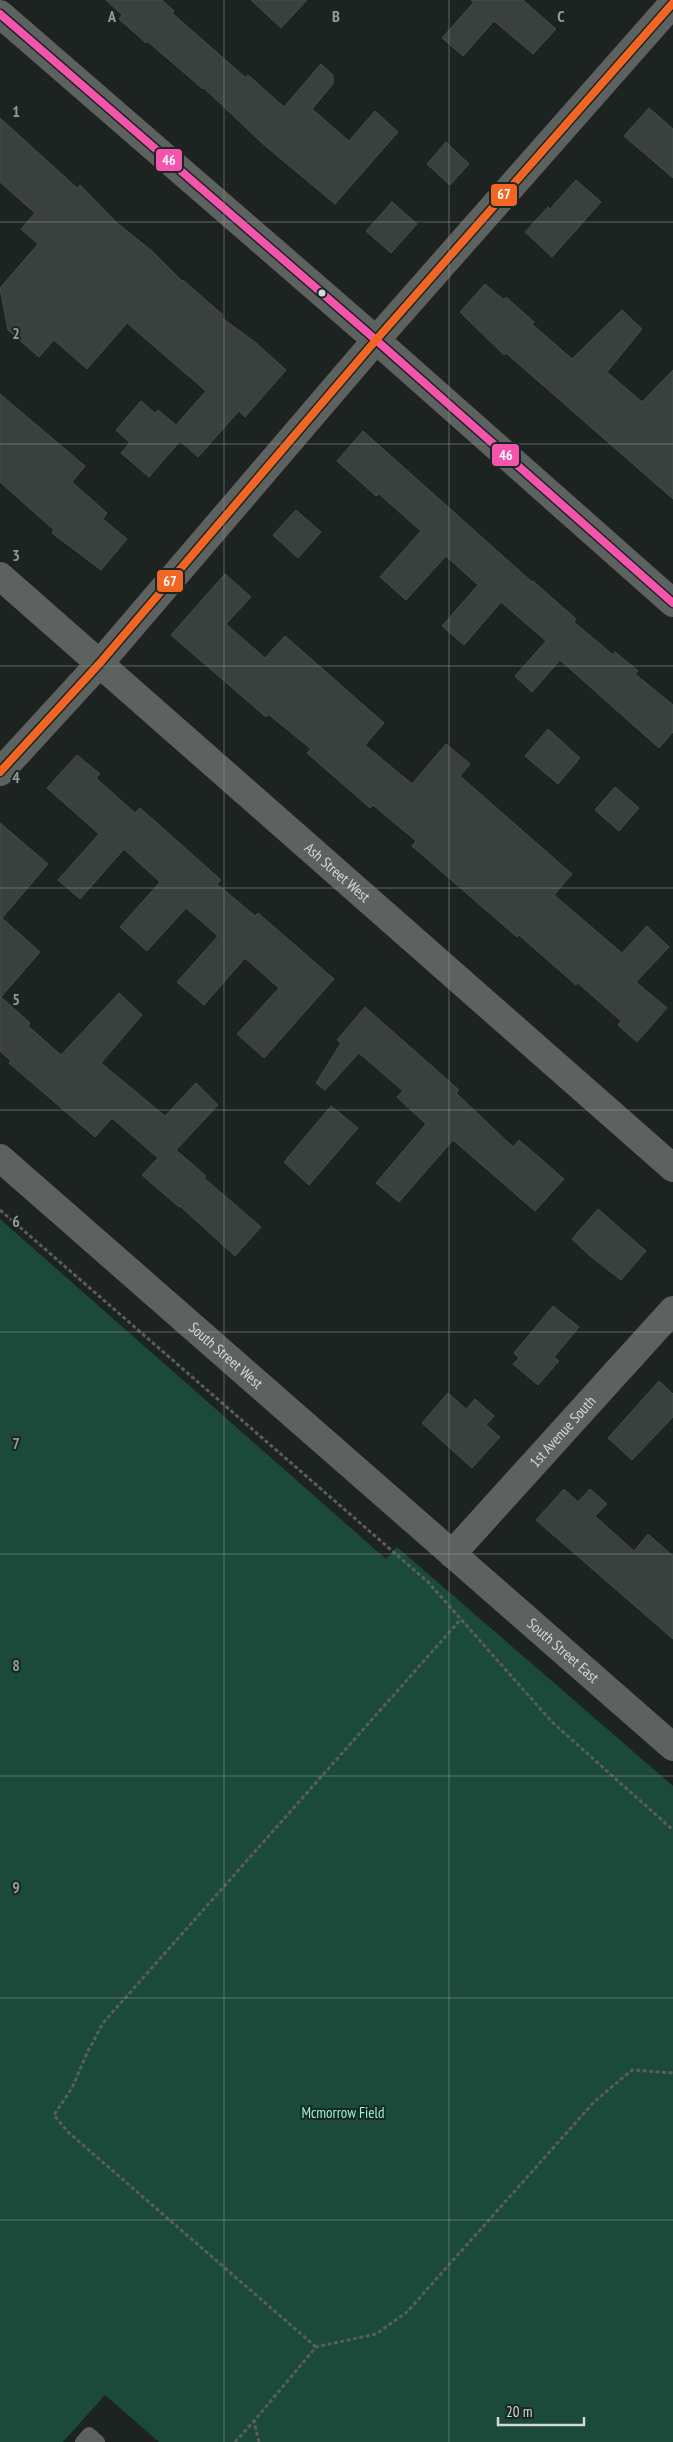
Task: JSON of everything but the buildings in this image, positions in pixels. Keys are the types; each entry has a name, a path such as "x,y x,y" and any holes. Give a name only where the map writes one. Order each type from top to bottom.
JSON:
{"street":[{"path":"0,772 100,663 376,340 663,11"},
{"path":"0,14 376,340 673,604"},
{"name":"Ash Street West","path":"0,576 673,1168"},
{"name":"South Street West","path":"0,1158 452,1554"},
{"name":"1st Avenue South","path":"452,1554 673,1310"},
{"name":"South Street East","path":"452,1554 673,1747"}],"path":[{"path":"0,1210 428,1582 552,1722 673,1830"},
{"path":"316,2347 68,2132 54,2114 72,2088 87,2053 103,2023 462,1619"},
{"path":"235,2442 316,2347 376,2334 407,2312 594,2102 632,2070 673,2073"},
{"path":"254,2421 259,2442"}],"green space":[{"name":"Mcmorrow Field","path":"0,1219 386,1559 397,1547 673,1786 673,2442 159,2442 105,2395 63,2442 0,2442"}],"transit line":[{"name":"67","path":"0,772 100,663 376,340 673,3"},
{"name":"46","path":"0,14 376,340 673,603"}]}
